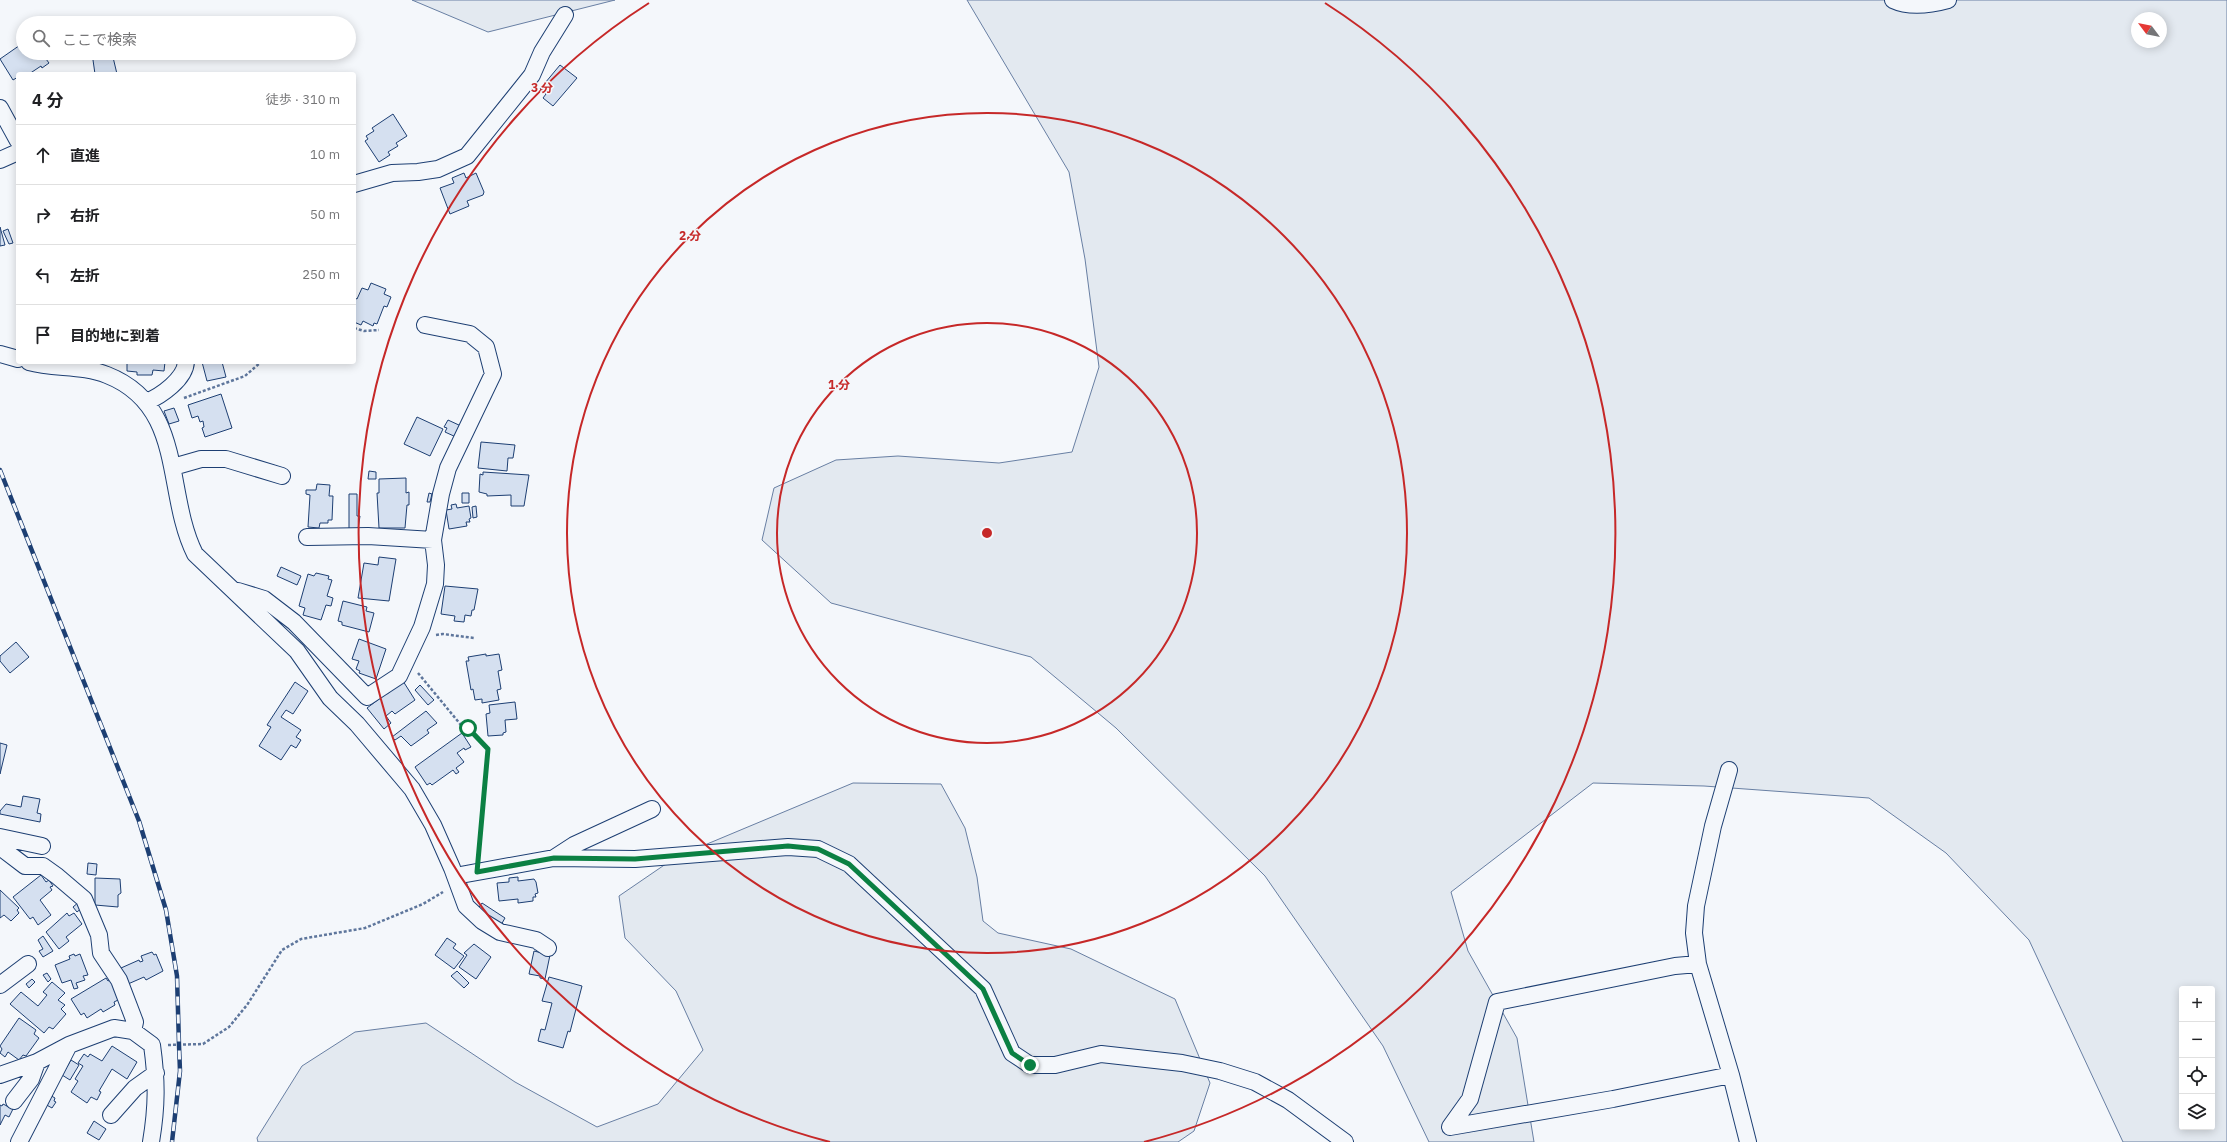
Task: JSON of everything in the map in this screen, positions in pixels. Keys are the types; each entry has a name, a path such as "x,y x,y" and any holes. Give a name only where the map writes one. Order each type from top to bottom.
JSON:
{"street":[{"path":"1893,0 1901,4 1932,5 1948,0"},
{"path":"356,183 392,173 418,172 438,169 467,156 532,75 542,52 565,15"},
{"path":"0,108 16,137"},
{"path":"0,160 16,153"},
{"path":"229,588 264,599 294,622 367,697 399,676 406,665 417,638 435,584 436,565 433,540 441,494 448,468 493,374 486,347 470,334 425,325"},
{"path":"0,354 16,358"},
{"path":"42,364 106,374 123,383 146,402 157,417 165,437 173,467 177,498 186,537 195,554 229,588 251,606 297,651 330,698 357,724 412,789 433,825 466,906 482,922 500,932 536,940 548,948"},
{"path":"146,402 175,383 186,368 186,364"},
{"path":"173,467 201,459 226,459 282,476"},
{"path":"307,537 368,536 433,540"},
{"path":"1729,770 1713,826 1696,906 1694,933 1698,964 1731,1075 1748,1142"},
{"path":"554,858 574,845 652,808"},
{"path":"0,836 42,846"},
{"path":"455,876 554,858 635,859 788,846 818,849 849,864 983,989 1012,1053 1030,1065 1055,1065 1101,1054 1182,1063 1220,1071 1255,1082 1288,1100 1345,1142"},
{"path":"0,847 25,866 43,866 58,876 84,899 99,935 100,953 120,980 135,1022 133,1031"},
{"path":"0,985 28,964"},
{"path":"1698,964 1675,966 1497,1002 1470,1099 1450,1127 1613,1099 1731,1075"},
{"path":"0,1074 37,1062 69,1045 114,1028 133,1031 152,1045 156,1073 157,1104 151,1142"},
{"path":"19,1142 69,1045"},
{"path":"14,1101 31,1079 37,1062"},
{"path":"111,1115 135,1088 156,1073"}],"path":[{"path":"356,329 364,331 379,330"},
{"path":"180,399 245,376 259,364"},
{"path":"417,638 443,634 474,638"},
{"path":"406,665 416,671 461,724 488,749 477,872"},
{"path":"152,1045 203,1044 229,1027 247,1005 282,950 302,939 365,928 423,904 449,888 455,876"}],"shaded area":[{"path":"412,0 615,0 488,32"},
{"path":"967,0 2227,0 2227,1142 2123,1142 2029,940 1946,853 1869,798 1704,786 1593,783 1451,892 1468,951 1517,1038 1534,1142 1429,1142 1383,1046 1265,876 1116,728 1031,657 831,603 762,540 774,488 836,460 898,456 999,463 1072,452 1099,367 1085,259 1069,172"},
{"path":"853,783 941,784 965,828 977,877 983,921 998,933 1071,949 1175,999 1210,1083 1194,1131 1178,1142 258,1142 257,1138 302,1066 355,1032 426,1023 515,1082 597,1127 658,1104 703,1050 676,991 625,938 619,896 676,857"}],"building":[{"path":"16,48 16,60 47,60 49,63 32,72 16,72 16,78 13,80 0,59"},
{"path":"93,60 114,60 117,72 95,72"},
{"path":"560,65 577,78 553,106 543,98 546,94 540,89"},
{"path":"393,114 407,136 396,143 398,146 388,152 390,155 379,162 365,141 368,139 366,136 374,131 372,128"},
{"path":"464,173 466,178 476,173 484,192 483,195 467,201 469,206 450,214 440,188 454,183 452,178"},
{"path":"0,227 5,245 0,246"},
{"path":"8,229 13,243 9,244 3,231"},
{"path":"371,283 386,289 384,294 391,297 387,307 384,306 377,324 374,323 373,326 363,321 361,325 356,323 356,298 362,288 368,290"},
{"path":"127,364 165,364 164,371 153,370 152,375 137,375 137,372 127,371"},
{"path":"203,364 223,364 226,377 207,381"},
{"path":"221,394 232,428 205,437 202,428 204,427 203,421 200,422 198,416 192,418 188,405"},
{"path":"174,408 179,421 169,424 164,411"},
{"path":"417,417 443,429 430,456 404,444"},
{"path":"448,420 461,426 456,437 445,432 447,428 444,427"},
{"path":"481,442 515,445 513,458 508,458 507,471 478,468"},
{"path":"369,471 376,472 376,479 368,479"},
{"path":"483,472 529,475 524,506 511,506 511,495 487,496 487,494 479,492 480,474 483,475"},
{"path":"406,478 406,493 409,492 409,505 407,505 405,528 379,528 377,493 379,493 379,479"},
{"path":"317,484 330,485 329,496 333,496 332,520 328,520 328,523 320,523 319,528 308,527 310,495 306,494 306,490 316,490"},
{"path":"429,493 432,494 430,502 427,502"},
{"path":"462,493 469,493 469,503 462,503"},
{"path":"349,494 357,494 357,516 360,516 358,529 349,529"},
{"path":"456,504 457,508 469,506 471,518 469,519 470,522 466,522 467,526 449,529 446,510 452,509 451,505"},
{"path":"476,506 477,517 473,518 472,507"},
{"path":"379,557 396,559 389,601 358,598 364,563 378,565"},
{"path":"281,567 301,576 297,585 277,576"},
{"path":"316,573 329,576 328,579 332,580 327,596 333,598 331,606 326,605 321,620 303,615 305,608 299,606 308,574 314,576"},
{"path":"445,586 478,589 474,610 472,610 471,616 465,615 464,622 454,621 455,616 441,614"},
{"path":"343,601 367,607 366,611 374,613 369,632 342,625 342,622 338,621"},
{"path":"359,639 386,649 376,679 359,673 360,671 356,669 359,661 352,659"},
{"path":"16,642 29,657 10,673 0,661 0,656"},
{"path":"486,654 486,656 499,654 502,670 498,671 501,689 497,690 499,700 482,703 482,699 475,700 473,689 471,690 466,661 469,661 468,657"},
{"path":"403,681 415,700 395,714 392,711 386,716 391,723 384,729 367,708 383,696 385,692 387,694"},
{"path":"295,682 308,691 293,714 286,710 281,717 301,730 296,737 301,740 296,748 291,745 281,760 259,746 271,727 267,725"},
{"path":"420,685 434,700 428,705 415,690"},
{"path":"515,702 517,719 505,720 506,732 503,733 503,735 488,736 486,714 490,713 489,705"},
{"path":"426,711 437,723 427,730 429,733 411,746 401,736 395,740 392,737"},
{"path":"462,733 471,747 465,750 464,748 457,753 464,762 456,768 459,772 456,774 453,770 432,785 430,783 427,785 415,767"},
{"path":"0,743 7,745 0,774"},
{"path":"23,796 40,799 37,813 41,814 40,822 0,814 0,811 6,804 21,807"},
{"path":"88,863 97,864 96,875 87,874"},
{"path":"41,875 46,882 49,880 53,886 50,887 52,890 40,900 51,915 38,925 33,917 30,919 13,897"},
{"path":"518,877 518,881 534,879 536,882 538,893 535,894 536,897 533,897 533,901 518,903 518,899 499,901 497,883 509,882 509,878"},
{"path":"95,878 120,879 121,893 118,895 118,907 95,905"},
{"path":"0,890 19,908 17,910 19,913 11,921 4,915 0,918"},
{"path":"79,902 83,907 77,912 73,907"},
{"path":"482,903 505,918 501,925 477,910"},
{"path":"67,913 69,916 74,913 82,924 66,937 69,941 59,949 46,932"},
{"path":"43,936 53,951 43,957 39,951 43,949 38,940"},
{"path":"447,938 456,944 453,948 464,956 454,969 435,955"},
{"path":"474,944 491,957 476,979 459,967 467,955 464,953"},
{"path":"534,951 550,955 545,979 540,978 540,976 529,974"},
{"path":"152,952 154,955 156,954 163,971 146,980 144,977 128,984 121,968 139,960 140,962 143,961 141,956"},
{"path":"74,954 75,956 80,954 88,975 83,976 85,980 76,983 78,988 74,989 71,980 62,983 55,965 70,959 69,956"},
{"path":"457,971 469,983 464,988 451,976"},
{"path":"47,973 51,979 48,982 43,975"},
{"path":"549,977 582,986 570,1032 568,1031 563,1048 538,1041 541,1029 545,1030 552,1003 542,1001"},
{"path":"106,978 108,981 110,980 120,999 114,1002 115,1005 103,1012 101,1009 87,1018 84,1013 81,1015 71,999"},
{"path":"32,979 35,982 29,988 26,984"},
{"path":"52,982 65,993 58,1000 65,1005 61,1009 66,1014 53,1029 49,1027 44,1033 10,1004 21,992 38,1006 47,995 43,992"},
{"path":"19,1018 36,1030 34,1034 39,1038 26,1056 23,1055 19,1060 8,1052 5,1057 0,1053 2,1049 0,1046"},
{"path":"112,1046 137,1062 127,1079 112,1069 99,1091 101,1092 97,1100 91,1097 87,1103 71,1092 78,1081 75,1079 83,1066 78,1063 84,1054 88,1057 90,1054 102,1061"},
{"path":"71,1060 79,1065 70,1080 62,1075"},
{"path":"48,1094 55,1098 54,1101 56,1102 52,1108 43,1103"},
{"path":"3,1104 13,1109 9,1117 5,1115 0,1125 0,1105 2,1106"},
{"path":"94,1121 106,1129 99,1140 87,1133"}],"railway":[{"path":"0,470 139,821 166,910 177,976 180,1071 172,1142"}],"route":[{"path":"468,728 488,749 477,872 554,858 635,859 788,846 818,849 849,864 903,912 940,950 983,989 1012,1053 1030,1065"}]}
